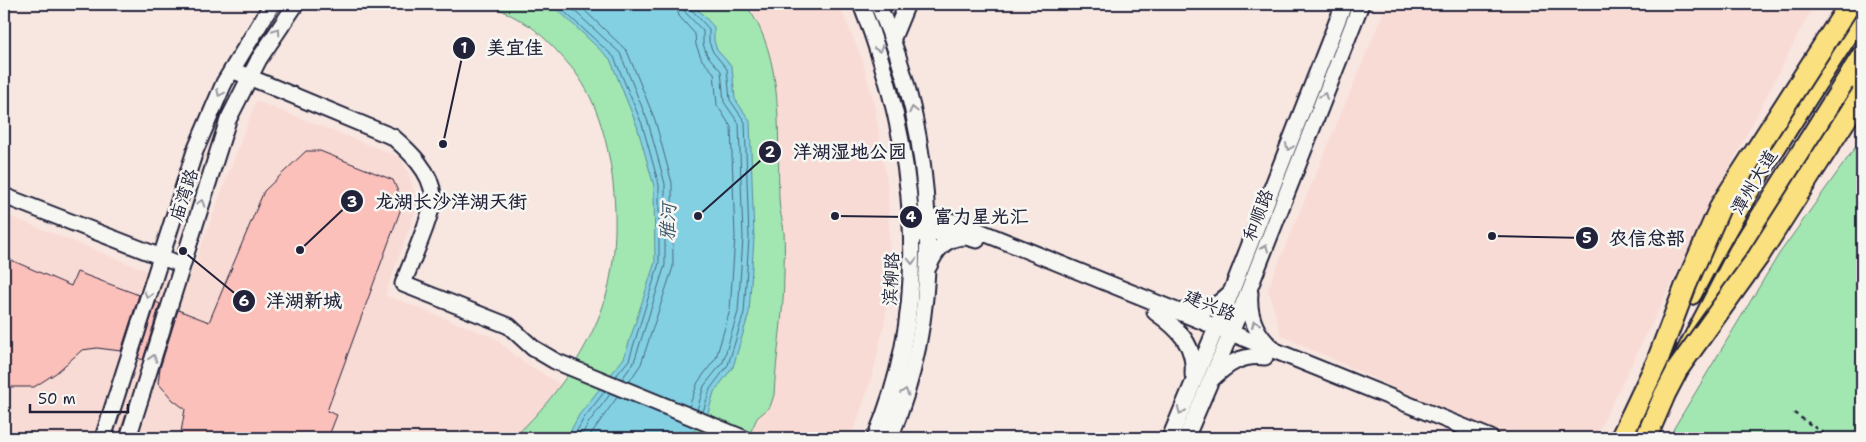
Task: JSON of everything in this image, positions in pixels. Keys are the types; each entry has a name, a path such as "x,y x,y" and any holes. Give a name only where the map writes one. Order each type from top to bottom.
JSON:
{"highway":[{"name":"潭州大道","path":"1658,359 1686,284 1722,205 1850,4"},
{"name":"潭州大道","path":"1620,438 1717,243 1770,155 1862,12"},
{"name":"潭州大道","path":"1646,438 1677,370 1739,252 1862,56"},
{"name":"潭州大道","path":"1677,370 1758,257 1862,94"}],"main road":[{"name":"潭州大道","path":"1620,438 1650,368 1746,180 1860,4"},
{"name":"潭州大道","path":"1650,438 1669,394 1709,334 1779,211 1862,80"}],"street":[{"name":"庙湾路","path":"103,438 194,151 211,109 243,50 272,4"},
{"name":"庙湾路","path":"128,438 228,120 258,59 296,4"},
{"name":"滨柳路","path":"861,4 880,51 905,152 919,226 925,280 920,332 910,379 890,438"},
{"name":"滨柳路","path":"875,438 887,407 903,344 925,188 919,138 893,38 878,4"},
{"path":"893,38 907,4"},
{"name":"和顺路","path":"1170,438 1200,384 1221,334 1236,282 1344,4"},
{"name":"和顺路","path":"1221,334 1253,279 1361,4"},
{"path":"231,72 390,141 404,152 419,173 427,196 423,216 397,287 500,328 525,345 555,361 743,438"},
{"path":"925,188 934,206 959,223"},
{"path":"4,196 159,260"},
{"path":"4,204 180,268"},
{"name":"建兴路","path":"919,226 936,218 959,223 1221,334 1287,356 1491,438"},
{"path":"919,226 968,237 1162,310 1191,312 1211,308 1229,294 1236,282"},
{"path":"925,280 936,250 950,240 968,237"},
{"path":"1253,279 1249,302 1254,323 1264,340 1287,356"},
{"path":"1162,310 1187,340 1200,384 1236,360 1252,355 1265,357"},
{"path":"1221,334 1265,357 1465,438"},
{"path":"525,345 538,360 553,368 725,438"},
{"name":"和顺路","path":"1186,438 1200,384"}],"path":[{"path":"1794,413 1828,438"}],"shaded area":[{"path":"746,4 839,4 862,59 874,103 888,187 890,280 884,325 872,377 856,425 848,438 748,438 757,418 770,407 774,395 784,233 779,200 780,151 776,93 769,56 754,14"},
{"path":"1387,4 1814,4 1721,184 1595,438 1501,438 1281,335 1268,288"},
{"path":"256,101 400,157 408,172 418,204 385,295 495,338 516,357 561,385 529,424 513,438 4,438 4,214 186,286"}],"green space":[{"path":"490,4 745,4 758,25 767,48 777,97 779,202 784,237 784,289 774,395 770,407 757,418 748,438 513,438 539,412 562,383 582,352 598,319 607,292 613,261 615,227 614,192 609,158 601,125 590,96 575,72 554,48 530,26"},
{"path":"1862,138 1862,438 1670,438 1674,428 1779,254"}],"water":[{"name":"雅河","path":"546,4 693,4 714,27 714,41 717,50 732,67 735,99 750,121 754,238 749,313 733,367 714,392 708,413 693,432 691,438 567,438 579,415 624,358 655,262 654,186 637,126 610,59 559,11"}],"building":[{"path":"306,151 320,151 393,180 403,203 327,411 337,415 328,438 180,438 185,409 173,400 158,383 160,368 178,310 209,322 264,191"},
{"path":"4,257 71,286 77,272 139,295 121,351 97,348 82,350 56,373 34,387 12,387 4,384"},
{"path":"156,302 160,304 143,360 138,358"}],"place":[{"name":"美宜佳","path":"443,144"},
{"name":"洋湖湿地公园","path":"698,216"},
{"name":"富力星光汇","path":"835,216"},
{"name":"农信总部","path":"1492,236"},
{"name":"龙湖长沙洋湖天街","path":"300,250"},
{"name":"洋湖新城","path":"183,251"}]}
